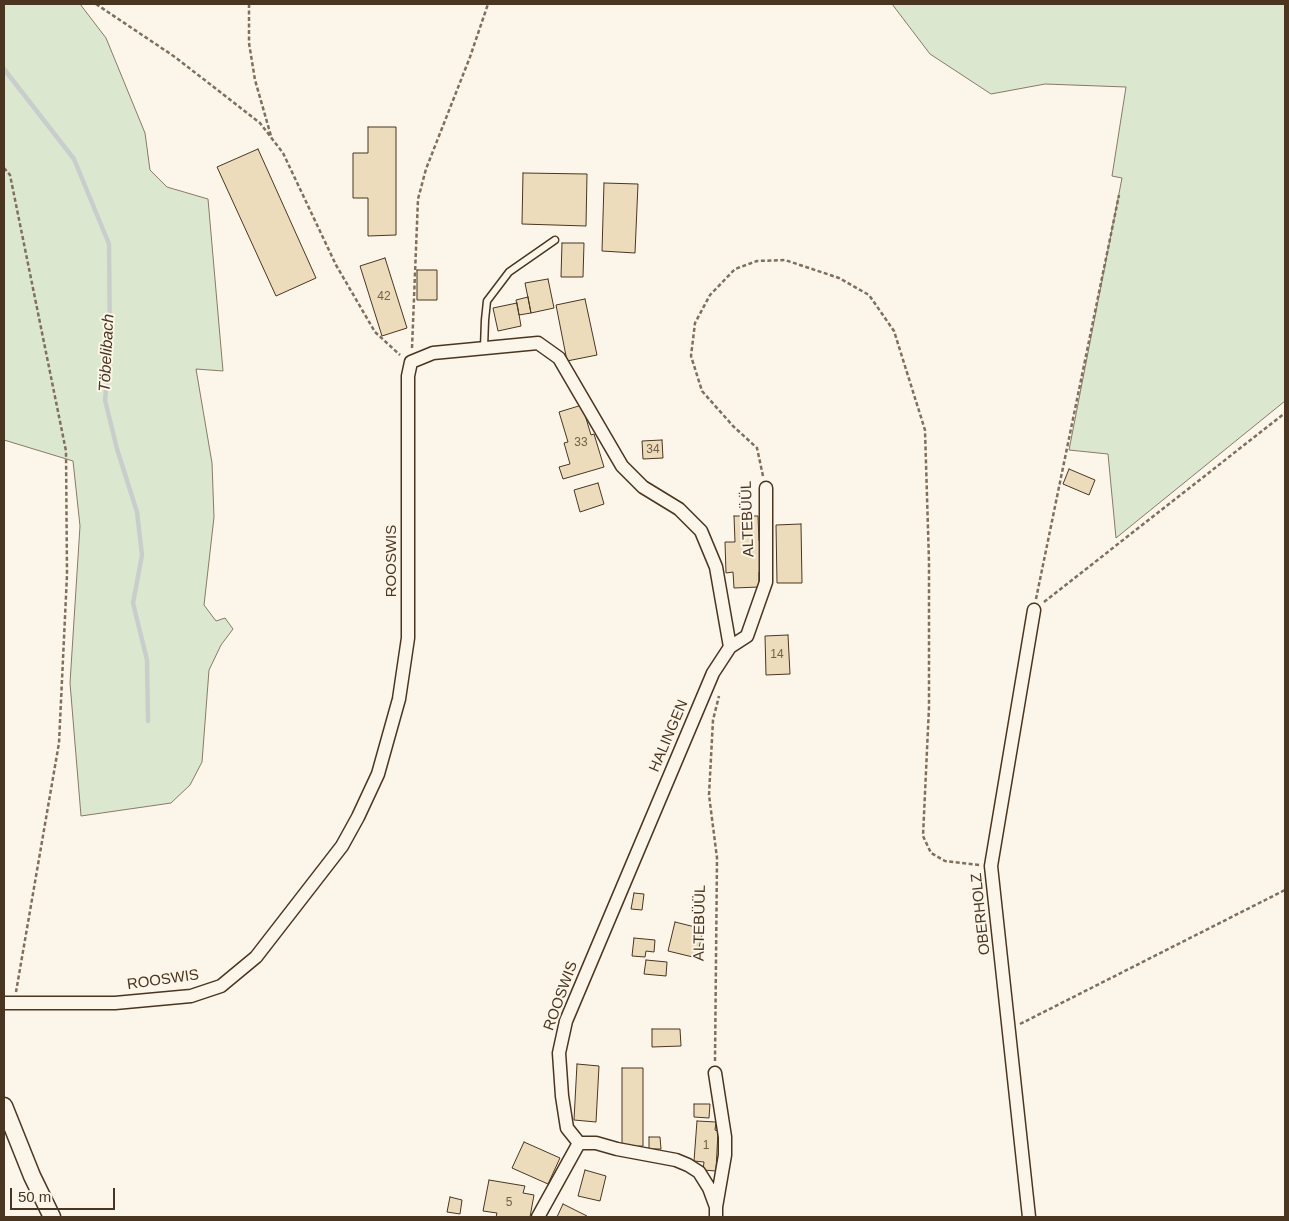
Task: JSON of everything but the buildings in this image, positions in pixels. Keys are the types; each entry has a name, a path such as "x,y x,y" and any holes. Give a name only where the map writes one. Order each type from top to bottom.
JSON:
{"street":[{"path":"411,362 433,354 538,343 559,358 622,466 643,487 679,509 701,531 716,567 730,647"},
{"name":"ROOSWIS","path":"9,1003 115,1004 191,996 221,986 256,957 342,846 378,774 399,699 408,638 408,376 411,362"},
{"name":"ALTEBÜÜL","path":"730,647 747,636 766,582 766,488"},
{"name":"OBERHOLZ","path":"1029,1217 991,866 1034,610"},
{"name":"HALINGEN","path":"642,840 713,673 730,647"},
{"name":"ROOSWIS","path":"579,1143 567,1128 562,1096 559,1053 566,1021 642,840"},
{"path":"715,1073 725,1137 725,1155 716,1212"},
{"path":"4,1106 32,1176 52,1217"},
{"path":"538,1217 579,1143 596,1143 617,1149 676,1160 688,1165 699,1172 709,1188 716,1212"}],"lane":[{"path":"484,348 488,301 509,272 555,240"}],"path":[{"path":"96,4 175,57 260,123 283,153 336,265 375,332 395,351 411,362"},
{"path":"249,4 249,43 255,80 271,137"},
{"path":"411,362 418,200 426,169 488,4"},
{"path":"4,168 10,176 66,451 67,575 59,744 9,1003"},
{"path":"1034,610 1119,195"},
{"name":"ALTEBÜÜL","path":"766,488 757,448 702,391 691,356 695,323 710,295 735,269 757,261 785,260 839,278 869,295 894,331 925,430 929,562 929,707 923,836 930,853 945,861 991,866"},
{"path":"1034,610 1285,413"},
{"name":"ALTEBÜÜL","path":"715,1073 717,858 709,795 713,720 720,693"},
{"path":"1010,1029 1285,890"}],"green space":[{"path":"4,4 80,4 106,38 145,133 150,170 167,187 208,199 223,371 196,369 212,463 214,517 204,605 216,621 225,618 233,629 221,645 209,670 202,762 190,785 171,803 81,816 70,683 80,526 73,461 4,440"},
{"path":"892,4 1285,4 1285,401 1116,538 1108,454 1069,450 1122,178 1112,176 1126,87 1045,84 991,94 930,54"}],"waterway":[{"name":"Töbelibach","path":"4,69 74,159 109,244 110,346 105,400 117,449 137,512 142,555 133,603 147,660 148,721"}]}
